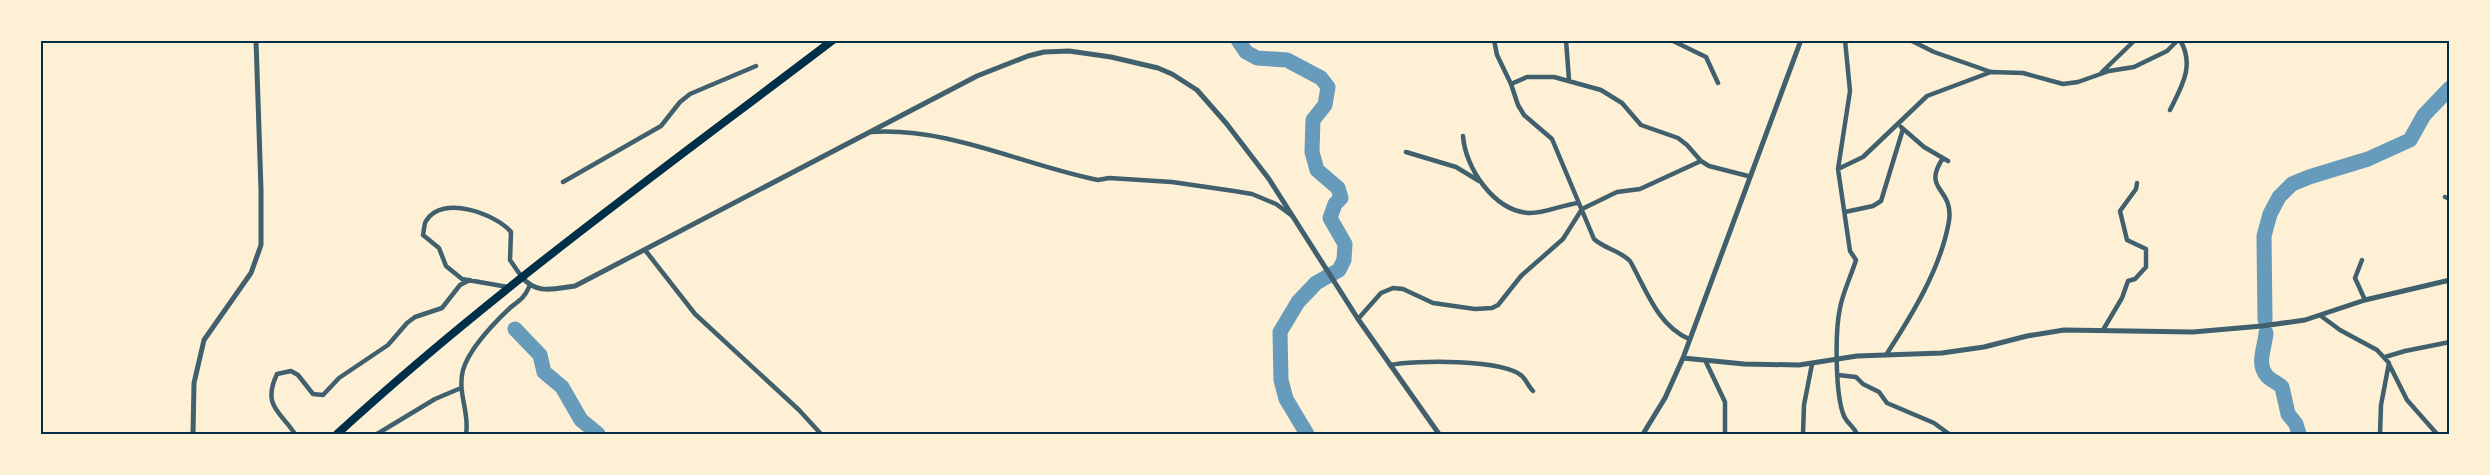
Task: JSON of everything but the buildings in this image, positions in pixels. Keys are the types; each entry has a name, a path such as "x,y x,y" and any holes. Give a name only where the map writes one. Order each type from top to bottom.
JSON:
{"highway":[{"path":"337,435 393,383 521,276 833,40"}],"street":[{"path":"193,435 194,383 204,340 251,273 261,246 256,40"},
{"path":"1494,40 1497,55 1522,112 1552,139 1594,239 1600,244 1623,253 1630,261 1660,315 1674,330 1689,339"},
{"path":"1566,40 1569,80"},
{"path":"1671,40 1706,57 1718,83"},
{"path":"1643,435 1665,398 1683,358 1748,176 1765,140 1801,40"},
{"path":"1845,40 1850,91 1838,169 1850,250 1856,260 1840,309 1838,375 1844,418 1854,428 1857,435"},
{"path":"1910,40 1934,52 1991,72 2023,73 2063,84 2078,82 2144,63 2167,51 2179,40 2188,60 2179,91 2170,110"},
{"path":"2097,76 2135,40"},
{"path":"508,287 462,279 454,274 446,266 439,248 423,235 426,221 436,212 446,208 462,208 479,212 506,226 511,232 510,260 529,287 549,289 575,286 976,76 1044,52 1069,51 1112,57 1158,68 1197,90 1240,141 1294,217 1358,319 1439,435"},
{"path":"563,182 661,126 680,102 690,94 756,66"},
{"path":"1838,169 1863,157 1927,96 1991,72"},
{"path":"1511,84 1527,77 1569,80 1611,95 1622,103 1635,121 1678,138 1709,166 1748,176"},
{"path":"1898,122 1923,147 1948,161"},
{"path":"1845,212 1874,206 1881,201 1903,129"},
{"path":"869,132 907,131 941,137 1098,180 1109,178 1172,182 1252,194 1276,204 1294,217"},
{"path":"1463,136 1467,159 1484,184 1500,200 1517,211 1536,213 1578,203"},
{"path":"1406,152 1456,166 1484,184"},
{"path":"1886,355 1908,323 1926,286 1949,223 1948,202 1944,193 1936,186 1934,178 1942,158"},
{"path":"1358,319 1381,293 1394,288 1404,289 1433,303 1475,309 1492,308 1498,305 1521,276 1563,239 1582,208 1617,192 1640,189 1701,161"},
{"path":"2103,330 2122,298 2128,281 2135,279 2146,267 2146,249 2127,240 2120,211 2136,189 2137,183"},
{"path":"645,250 695,314 800,410 821,435"},
{"path":"2361,260 2355,278 2364,300"},
{"path":"295,435 272,406 272,388 277,374 291,371 298,375 313,394 323,395 345,374 388,345 407,323 415,317 442,308 460,285 470,280"},
{"path":"1683,358 1706,362 1812,364 1838,359 1942,353 1984,347 2047,332 2213,331 2285,324 2321,316 2364,300 2450,280"},
{"path":"466,435 468,424 461,388 464,368 472,353 494,325 525,297 529,287"},
{"path":"2321,316 2385,357 2407,400 2438,435"},
{"path":"2385,357 2450,342"},
{"path":"1390,364 1422,360 1473,363 1521,375 1533,392"},
{"path":"1706,362 1725,402 1725,435"},
{"path":"2380,435 2381,405 2389,363"},
{"path":"1803,435 1804,405 1812,364"},
{"path":"1838,375 1856,377 1863,384 1880,392 1887,404 1934,423 1949,435"},
{"path":"376,435 435,399 461,388"}],"waterway":[{"path":"1238,40 1246,52 1257,58 1287,60 1321,78 1328,87 1325,105 1313,120 1312,152 1317,170 1338,188 1341,198 1335,204 1330,218 1345,244 1344,260 1339,270 1316,283 1298,302 1280,332 1281,380 1286,399 1307,434"},
{"path":"2265,320 2264,236 2270,214 2279,197 2292,184 2368,159 2410,140 2424,115 2450,88"},
{"path":"515,329 540,355 544,372 562,387 581,420 598,434"},
{"path":"2266,333 2262,366 2268,377 2282,387 2288,414 2296,424 2299,434"}]}
